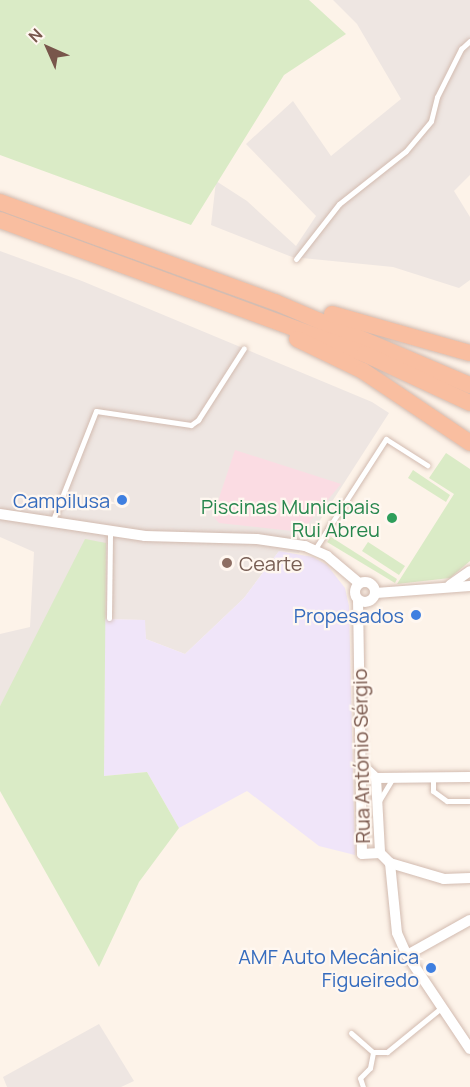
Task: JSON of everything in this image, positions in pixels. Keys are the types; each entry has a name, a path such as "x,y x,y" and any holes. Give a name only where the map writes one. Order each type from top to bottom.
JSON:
{"highway":[{"path":"0,202 275,302 470,385"},
{"path":"0,220 365,354 470,403"},
{"path":"275,302 319,310 470,353"},
{"path":"255,313 363,371 470,443"}],"street":[{"path":"0,514 53,520 145,536 257,539 315,549 359,583 368,582 376,593"},
{"path":"450,585 470,571"},
{"path":"359,583 354,592 358,600 369,602 376,593"},
{"path":"376,593 403,594 450,585 470,586"},
{"name":"Rua António Sérgio","path":"358,600 362,854 380,853 377,783"},
{"path":"362,765 377,783 392,779 470,777"},
{"path":"380,853 390,863 444,879 470,878"},
{"path":"390,863 397,933 407,955 470,1049"},
{"path":"407,955 470,920"}],"lane":[{"path":"296,259 339,204 406,151 431,121 436,97 461,49 470,41"},
{"path":"53,520 96,411 191,424 198,420 244,348"},
{"path":"315,549 386,439 427,465"},
{"path":"109,618 110,530"},
{"path":"433,778 433,791 447,801 470,801"},
{"path":"378,802 392,779"},
{"path":"361,789 377,783"},
{"path":"351,1033 373,1052 387,1052 441,1008"},
{"path":"363,1087 360,1078 370,1068 373,1052"}],"shaded area":[{"path":"333,0 470,0 470,175 454,191 470,217 470,280 459,288 393,267 292,257 211,225 216,181 247,201 296,246 316,216 246,144 293,101 331,156 401,99 357,24"},
{"path":"0,251 82,281 372,402 389,413 299,553 279,551 244,598 185,654 146,639 144,620 105,619 106,544 0,706 0,634 30,627 34,552 0,537"},
{"path":"235,450 341,484 301,532 219,523 213,516"},
{"path":"279,551 313,557 327,565 345,588 349,606 355,855 319,846 247,791 179,828 147,772 104,776 105,619 145,620 146,639 185,654 244,598"},
{"path":"99,1024 134,1081 121,1087 7,1087 3,1077"}],"green space":[{"path":"0,0 309,0 346,34 284,75 191,225 0,155"},
{"path":"446,453 470,469 470,561 450,578 397,584 454,494 429,478"},
{"path":"413,470 450,495 446,502 408,478"},
{"path":"331,537 397,579 395,583 327,542"},
{"path":"85,539 106,543 104,776 147,772 179,828 139,882 99,967 0,791 0,706"},
{"path":"368,542 405,566 399,575 362,551"}],"place":[{"name":"Campilusa","path":"122,500"},
{"name":"Piscinas Municipais Rui Abreu","path":"392,518"},
{"name":"Cearte","path":"227,563"},
{"name":"Propesados","path":"416,615"},
{"name":"AMF Auto Mecânica Figueiredo","path":"431,968"}]}
